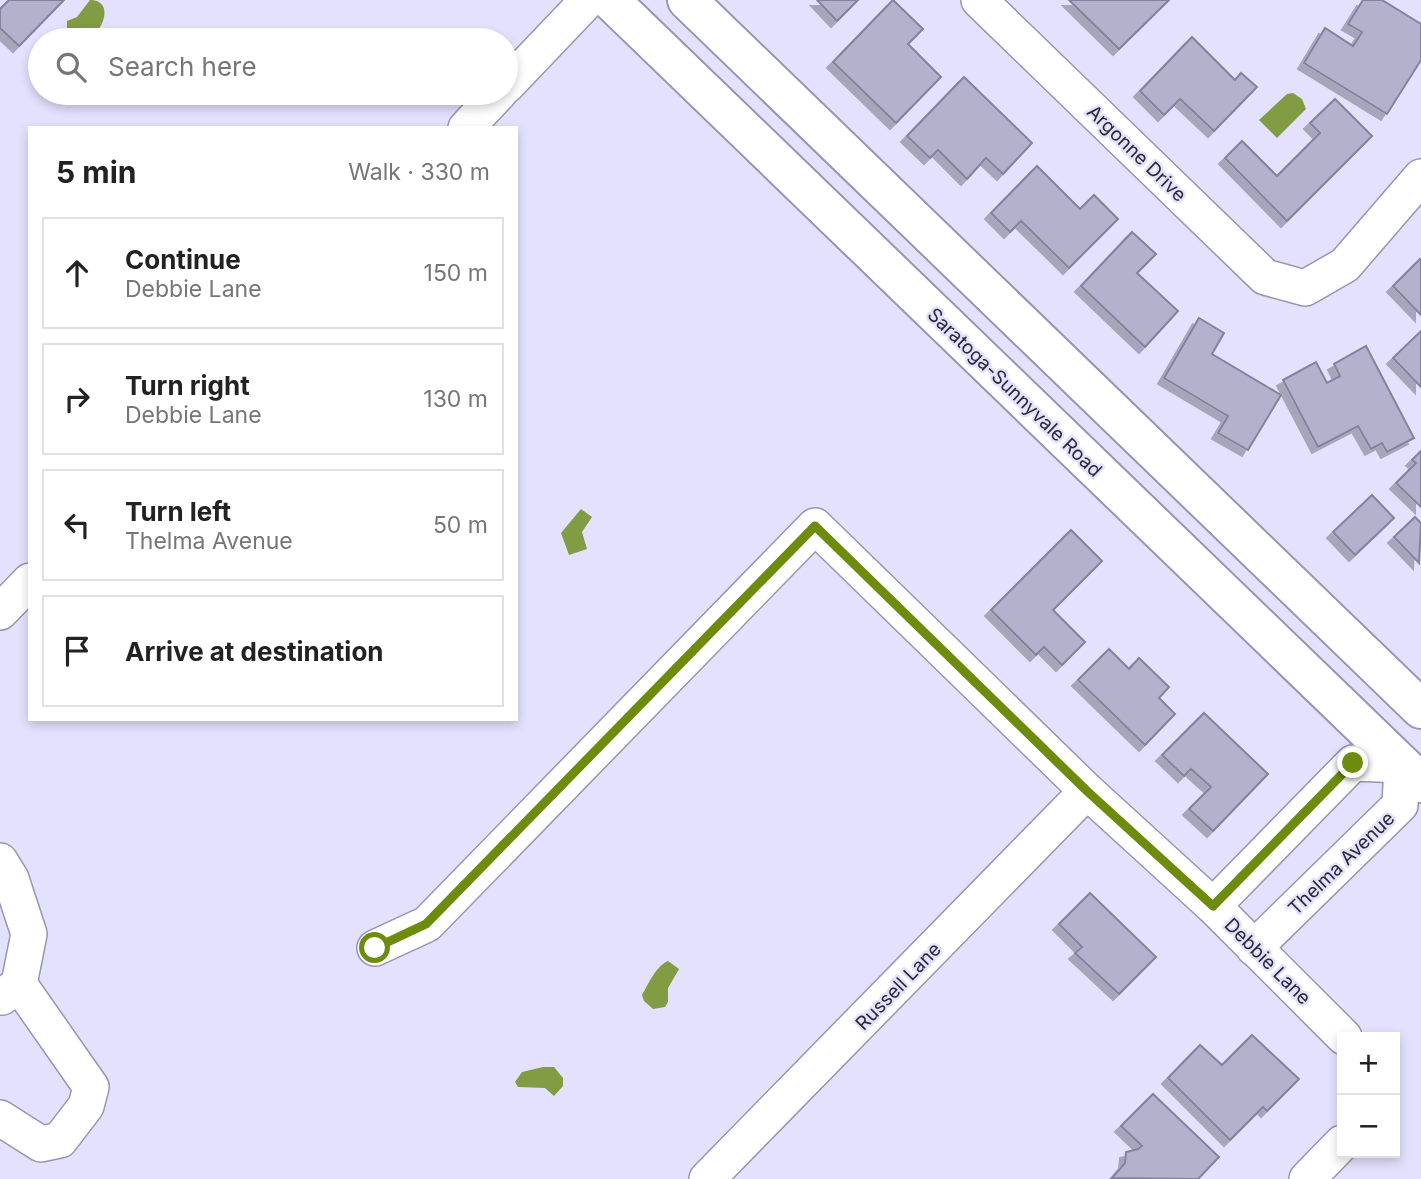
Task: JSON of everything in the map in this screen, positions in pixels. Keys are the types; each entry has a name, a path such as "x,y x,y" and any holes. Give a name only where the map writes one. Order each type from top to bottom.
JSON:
{"main road":[{"name":"Saratoga-Sunnyvale Road","path":"610,0 1415,764"},
{"path":"687,0 1421,709"}],"street":[{"path":"518,74 589,0"},
{"name":"Argonne Drive","path":"979,0 1265,277 1305,288 1345,265 1421,177"},
{"path":"468,126 488,105"},
{"name":"Debbie Lane","path":"375,948 426,924 815,526 1087,791 1213,906 1338,1032"},
{"path":"0,612 28,584"},
{"path":"1213,906 1353,763 1415,764"},
{"name":"Thelma Avenue","path":"1254,948 1400,805 1415,764"},
{"name":"Russell Lane","path":"708,1179 1087,791"},
{"path":"0,861 11,879 29,934 9,991 91,1087 86,1107 60,1140 41,1144 0,1118"},
{"path":"1307,1179 1337,1148"}],"shaded area":[{"path":"90,0 100,3 104,9 104,18 99,28 67,28 67,21 77,17"},
{"path":"1293,93 1302,99 1306,109 1277,138 1259,120 1287,94"},
{"path":"581,509 592,517 582,532 587,549 569,555 561,533"},
{"path":"668,961 679,969 668,988 668,1002 665,1007 653,1009 644,1001 642,995 656,971"},
{"path":"554,1067 563,1078 563,1086 554,1096 545,1088 518,1087 515,1082 522,1072"}],"building":[{"path":"9,0 64,0 37,28 28,28 28,37 19,46 0,28 0,9"},
{"path":"817,0 858,0 837,21"},
{"path":"893,0 923,29 908,44 941,77 896,123 833,62"},
{"path":"1069,0 1169,0 1119,49"},
{"path":"1363,0 1382,0 1421,24 1421,60 1387,114 1304,63 1325,28 1353,46 1362,32 1348,24"},
{"path":"1192,37 1235,80 1241,73 1257,87 1214,131 1180,99 1164,115 1140,91"},
{"path":"964,77 1032,143 1003,174 986,158 967,179 938,150 930,158 907,136"},
{"path":"1335,99 1372,136 1287,221 1225,158 1242,141 1277,176 1320,133 1310,123"},
{"path":"1037,166 1080,209 1094,195 1118,219 1069,268 1021,221 1010,232 991,213"},
{"path":"1132,232 1156,254 1137,273 1178,311 1145,347 1081,286"},
{"path":"1421,260 1421,315 1393,286"},
{"path":"1199,318 1224,333 1212,354 1281,395 1248,450 1218,433 1228,416 1164,378"},
{"path":"1421,331 1421,387 1393,358"},
{"path":"1366,346 1414,438 1387,452 1382,443 1371,449 1358,426 1318,447 1283,380 1316,362 1327,383 1340,376 1334,364"},
{"path":"1421,451 1421,507 1396,483 1416,463 1412,460"},
{"path":"1372,495 1394,518 1355,555 1333,532"},
{"path":"1415,517 1421,523 1419,563 1394,537"},
{"path":"1071,530 1102,561 1053,610 1085,642 1062,665 1044,647 1036,655 991,610"},
{"path":"1109,649 1129,669 1139,658 1169,687 1159,698 1175,714 1145,745 1078,680"},
{"path":"1204,713 1268,774 1213,831 1189,809 1211,787 1191,769 1184,776 1162,755"},
{"path":"1090,893 1156,957 1119,994 1075,953 1082,947 1059,924"},
{"path":"1252,1035 1299,1079 1267,1111 1263,1107 1230,1140 1168,1078 1200,1045 1222,1065"},
{"path":"1153,1094 1219,1157 1198,1179 1112,1178 1125,1163 1126,1152 1142,1146 1121,1126"}],"route":[{"path":"375,948 426,924 815,526 1087,791 1213,906 1353,763"}]}
